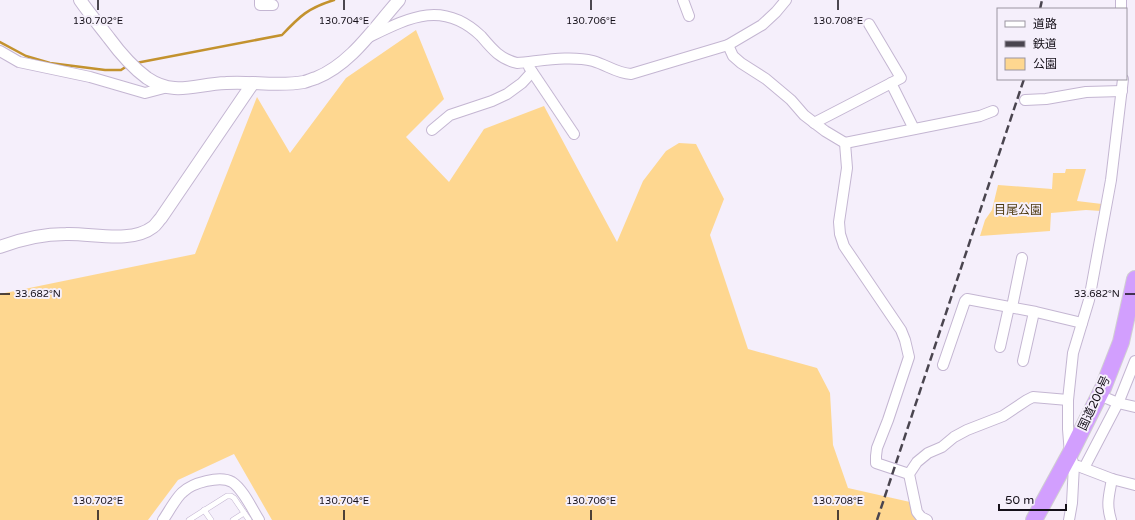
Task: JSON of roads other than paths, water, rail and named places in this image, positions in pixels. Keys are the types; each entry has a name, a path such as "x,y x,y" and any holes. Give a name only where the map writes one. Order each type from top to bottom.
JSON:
{"highway":[{"name":"国道200号","path":"1034,520 1072,459 1099,396 1121,342 1132,302 1135,279"}],"street":[{"path":"80,0 125,58 147,78 163,86 181,89 227,82 276,84 305,82 322,76 347,59 367,38 398,0"},
{"path":"260,0 260,5 273,5"},
{"path":"683,0 689,16"},
{"path":"367,38 418,15 430,13 444,14 458,18 472,27 502,58 510,61 517,63 571,58 583,59 599,63 623,74 631,74 728,45 762,25 786,0"},
{"path":"814,123 901,78 869,24"},
{"path":"728,45 733,56 741,63 776,87 814,123 845,143 980,116 993,111"},
{"path":"0,51 19,62 90,77 145,94 168,87"},
{"path":"526,62 574,134"},
{"path":"432,130 450,115 492,101 507,94 532,72"},
{"path":"1069,520 1072,503 1072,459 1068,428 1068,400 1073,353 1089,300 1106,208 1111,180 1123,80"},
{"path":"0,246 28,238 66,234 126,236 141,233 153,227 161,218 254,83"},
{"path":"891,83 914,129"},
{"path":"1025,100 1046,99 1086,92 1122,91"},
{"path":"845,143 847,168 839,222 840,234 844,246 900,330 905,340 909,357 877,448 876,463 909,474"},
{"path":"1000,347 1022,258"},
{"path":"943,365 967,299 1034,312 1082,324"},
{"path":"1023,360 1034,312"},
{"path":"1084,468 1118,403 1135,361"},
{"path":"1099,396 1135,407"},
{"path":"927,520 921,517 917,512 909,474 917,462 928,453 942,446 954,437 967,430 1003,416 1033,397 1068,400"},
{"path":"1072,459 1084,468 1112,479 1135,485"},
{"path":"163,520 182,492 202,482 217,479 231,481 239,488 259,520"},
{"path":"1111,520 1107,508 1112,479"}],"lane":[{"path":"189,520 227,496 231,496 249,520"},
{"path":"204,510 211,520"},
{"path":"233,520 244,513"}],"waterway":[{"path":"136,63 282,35 305,13 317,6 334,0"},
{"path":"0,42 26,56 50,63 105,70 121,70 127,66"}],"railway":[{"path":"1040,8 1042,0"},
{"path":"877,520 1024,80"}],"park label":[{"name":"目尾公園","path":"1018,210"}]}
